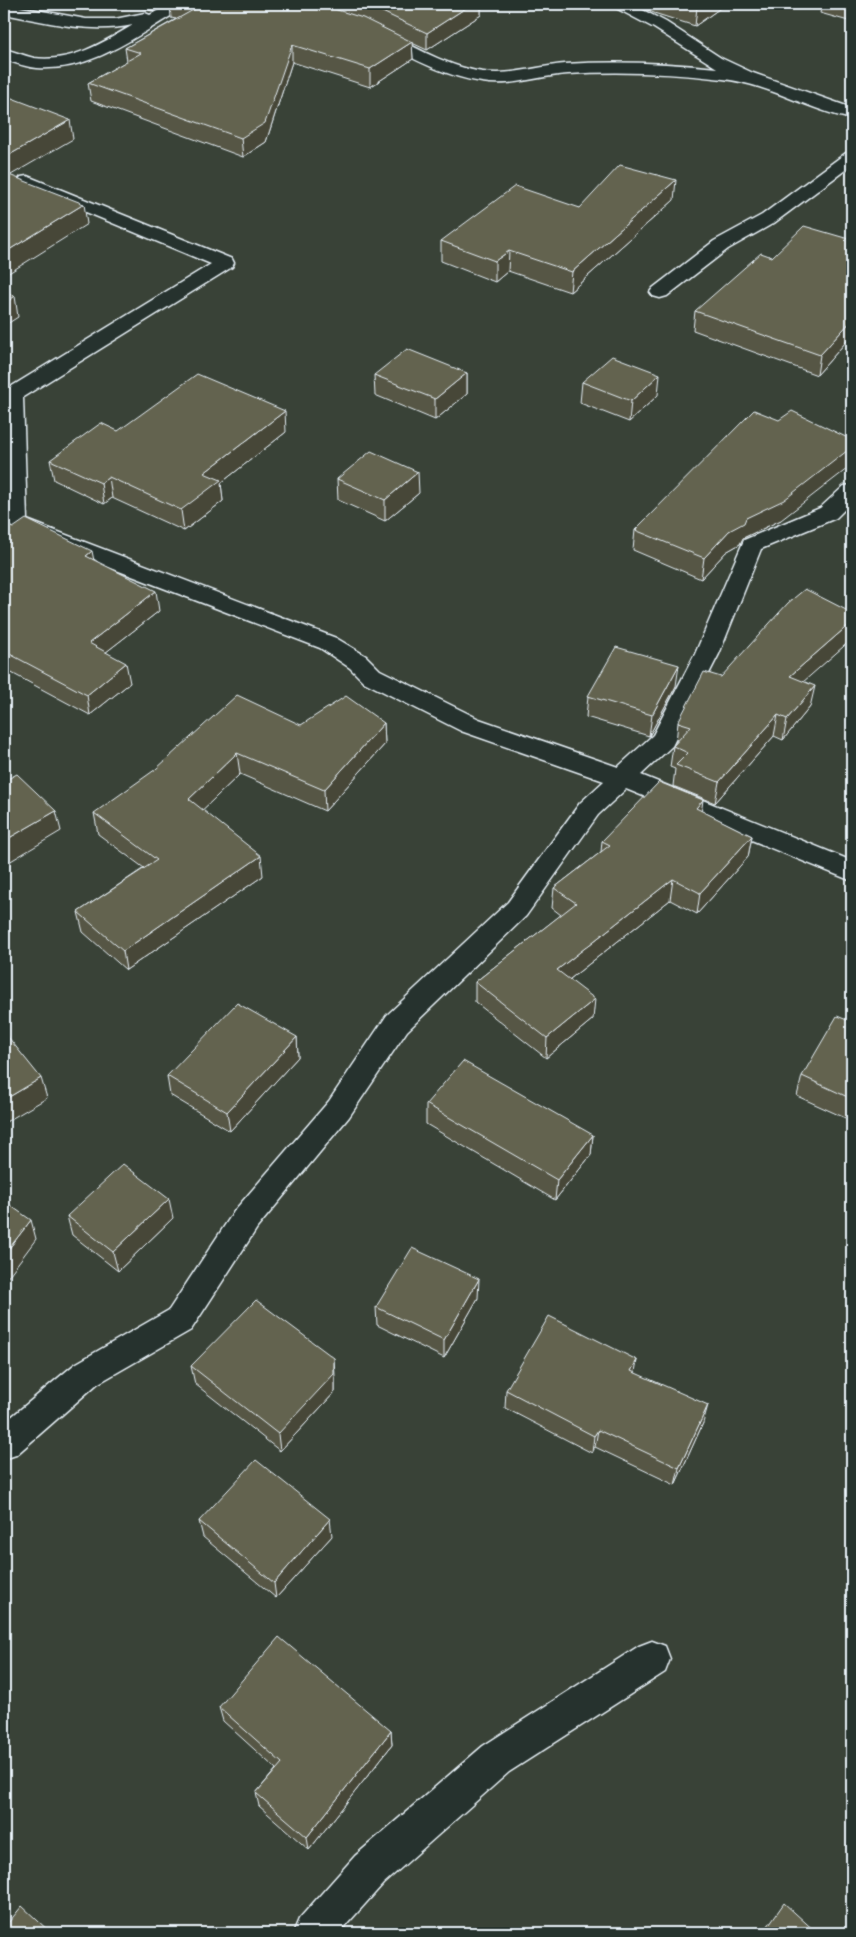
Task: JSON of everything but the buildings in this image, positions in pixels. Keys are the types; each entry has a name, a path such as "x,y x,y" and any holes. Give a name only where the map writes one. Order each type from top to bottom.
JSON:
{"street":[{"path":"4,54 36,63 58,64 85,55 126,37 180,4"},
{"path":"620,4 660,25 715,61 747,77 852,114"},
{"path":"4,9 86,24 115,24 158,16"},
{"path":"362,28 447,68 482,77 515,78 566,69 628,68 710,72 747,77"},
{"path":"660,292 722,245 768,219 852,156"},
{"path":"28,181 225,264 8,398 12,527 328,643 358,662 372,676 470,725 623,778 852,872"},
{"path":"4,1444 86,1374 180,1320 246,1219 339,1110 398,1023 517,909 588,809 662,740 707,654 752,545 828,513 852,491"},
{"path":"313,1933 369,1870 496,1759 652,1658"}]}
